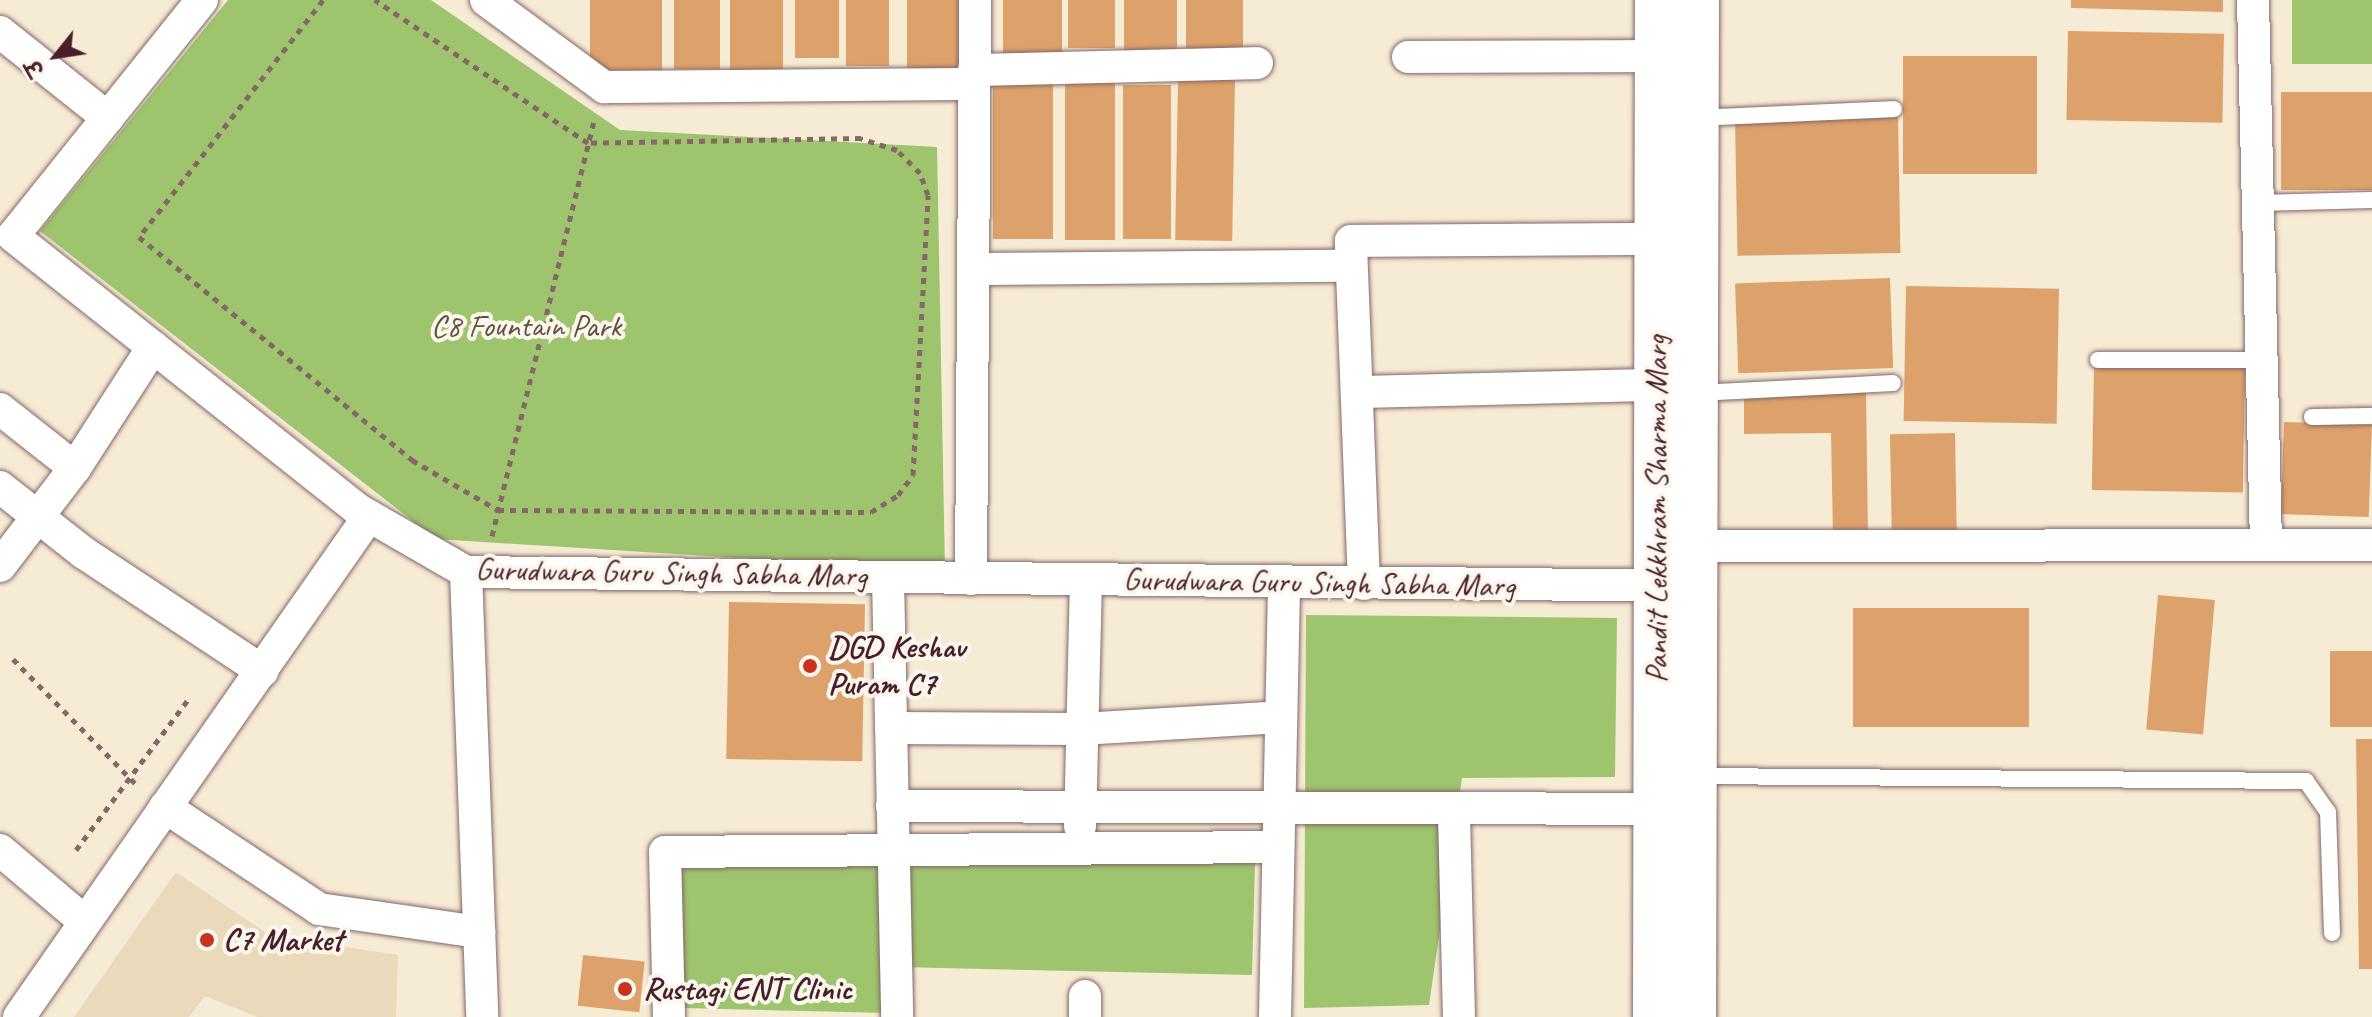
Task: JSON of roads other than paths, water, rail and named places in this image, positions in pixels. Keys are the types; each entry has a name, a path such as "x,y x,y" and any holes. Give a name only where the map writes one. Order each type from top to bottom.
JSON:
{"main road":[{"name":"Pandit Lekkhram Sharma Marg","path":"1657,0 1657,239 1676,389 1682,573 1694,776 1694,1017"},
{"name":"Pandit Lekkhram Sharma Marg","path":"1676,389 1696,118 1697,0"},
{"name":"Pandit Lekkhram Sharma Marg","path":"1655,1017 1656,809 1682,573"}],"street":[{"name":"Gurudwara Guru Singh Sabha Marg","path":"202,0 108,118 4,238 153,347 369,516 466,572 1364,584 1682,573 2266,545 2372,545"},
{"path":"971,579 975,0"},
{"path":"2253,0 2266,545"},
{"path":"497,4 604,87 974,77 1257,63"},
{"path":"0,32 108,118"},
{"path":"1408,57 1657,56"},
{"path":"1364,584 1362,392 1351,241 1657,239"},
{"path":"973,269 1351,266"},
{"path":"0,566 75,468 153,347"},
{"path":"1362,392 1676,389"},
{"path":"0,409 75,468"},
{"path":"0,487 36,518 262,671"},
{"path":"19,1017 369,516"},
{"path":"466,572 482,1017"},
{"path":"888,578 897,1017"},
{"path":"1081,850 1079,803 1086,581"},
{"path":"1275,1017 1275,847 1284,583"},
{"path":"891,728 1081,729 1281,717"},
{"path":"892,806 1079,803 1276,805 1454,814 1656,809"},
{"path":"165,807 319,909 479,932"},
{"path":"1454,814 1459,1017"},
{"path":"669,1017 665,852 1275,847"},
{"path":"0,850 84,921"}],"lane":[{"path":"1696,118 1894,109"},
{"path":"2258,203 2372,200"},
{"path":"2098,360 2262,360"},
{"path":"1676,389 1893,383"},
{"path":"2312,417 2372,416"},
{"path":"1694,776 2306,781 2328,812 2332,933"}],"place":[{"name":"DGD Keshav Puram C7","path":"810,666"},
{"name":"C7 Market","path":"207,940"},
{"name":"Rustagi ENT Clinic","path":"625,989"}],"park label":[{"name":"C8 Fountain Park","path":"526,326"}]}
